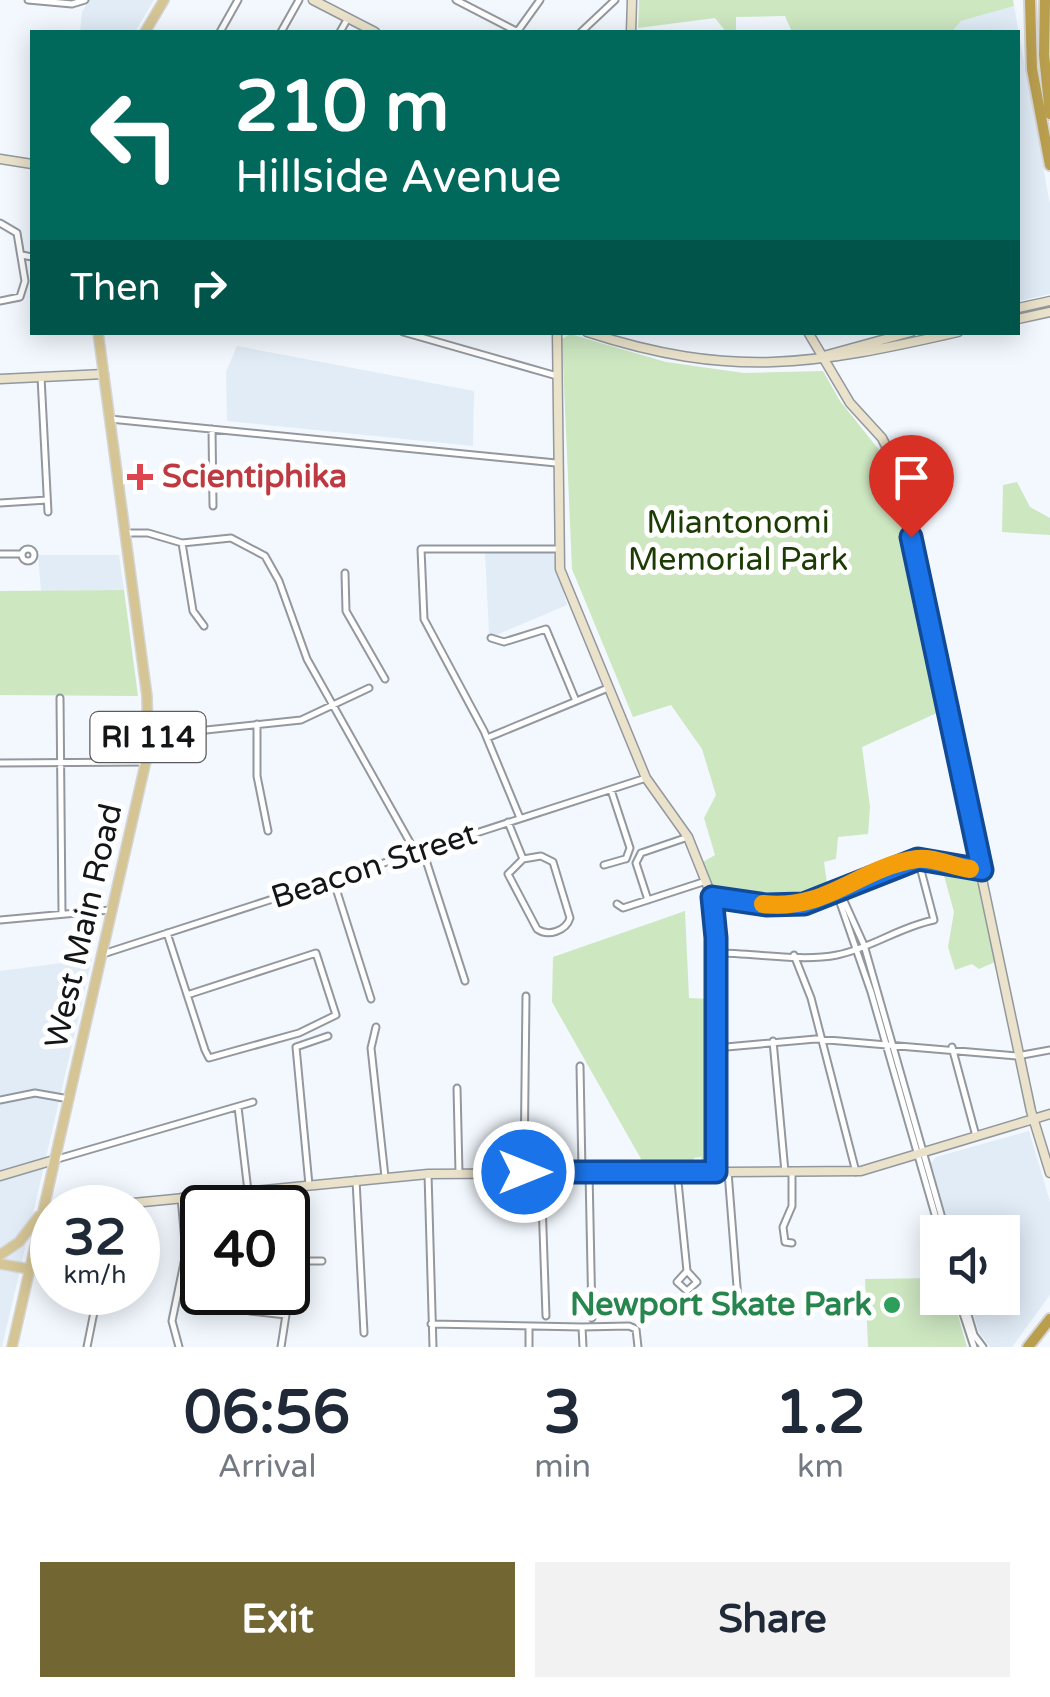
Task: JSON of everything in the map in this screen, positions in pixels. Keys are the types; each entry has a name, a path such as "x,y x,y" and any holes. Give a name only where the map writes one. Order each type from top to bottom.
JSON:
{"highway":[{"path":"1030,0 1034,80 1050,164"},
{"path":"1045,0 1044,55 1050,114"},
{"path":"1028,1347 1050,1319"}],"main road":[{"path":"146,30 164,0"},
{"name":"West Main Road","path":"51,1185 146,762 148,736 98,335"},
{"path":"0,1255 30,1230"},
{"path":"0,1264 29,1268"},
{"name":"West Main Road","path":"12,1347 30,1265"}],"street":[{"path":"28,0 72,4 85,0"},
{"path":"221,30 238,0"},
{"path":"283,30 300,0"},
{"path":"313,0 371,30"},
{"path":"456,0 467,2 515,30"},
{"path":"519,30 540,0"},
{"path":"583,30 615,0"},
{"path":"631,30 632,0"},
{"path":"341,30 348,18"},
{"path":"0,159 30,164"},
{"path":"0,222 17,234 22,256 22,294 0,301"},
{"path":"22,256 30,256"},
{"path":"1020,308 1050,301"},
{"path":"1020,319 1050,312"},
{"path":"413,335 558,376"},
{"path":"556,335 558,549 568,593 646,778 688,837 712,897 716,1172"},
{"path":"599,335 699,361 772,364 840,358 944,335"},
{"path":"810,335 850,403 882,438 894,462 1034,1120 1050,1173"},
{"path":"823,357 848,346 898,335"},
{"path":"0,380 104,374"},
{"path":"41,378 48,512"},
{"path":"110,418 556,464"},
{"path":"212,428 213,506"},
{"path":"0,503 47,500"},
{"path":"125,533 143,532 182,542 231,538 265,556 279,581 307,660 419,851 465,981"},
{"path":"182,542 192,608 204,626"},
{"path":"520,818 488,738 424,619 421,549 558,549"},
{"path":"0,554 22,554"},
{"path":"344,573 346,611 384,676"},
{"path":"491,638 504,642 546,629 576,702"},
{"path":"148,736 302,720 369,688"},
{"path":"488,738 608,688"},
{"path":"60,698 62,912"},
{"path":"257,724 257,776 268,831"},
{"path":"0,764 146,762"},
{"name":"Beacon Street","path":"103,954 646,778"},
{"path":"604,866 626,858 630,848 611,790"},
{"path":"508,822 523,860"},
{"path":"630,848 641,853 688,837"},
{"path":"636,864 641,853"},
{"path":"626,858 636,864 648,900"},
{"path":"551,859 570,918 564,928 548,933 537,929 508,874 523,860 551,859"},
{"path":"712,897 792,906 839,893 918,859 982,870"},
{"path":"714,953 830,956 861,948 900,927 934,920 918,859"},
{"path":"333,879 370,999"},
{"path":"617,904 623,908 706,881"},
{"path":"839,893 861,948 938,1215"},
{"path":"0,920 62,912 113,911"},
{"path":"167,932 187,995 210,1058 333,1020 336,1014 316,953 187,995"},
{"path":"794,954 822,1040 856,1172"},
{"path":"524,1172 526,996"},
{"path":"376,1027 371,1048 385,1178"},
{"path":"328,1036 296,1047 310,1185 459,1173 856,1172 1050,1114"},
{"path":"714,1048 772,1040 822,1040 952,1047 1020,1056 1050,1050"},
{"path":"772,1040 792,1206 783,1235 785,1242 792,1243"},
{"path":"952,1047 977,1138"},
{"path":"580,1066 592,1318"},
{"path":"457,1088 459,1173"},
{"path":"0,1100 35,1092 69,1099"},
{"path":"0,1176 253,1102"},
{"path":"238,1106 247,1185"},
{"path":"541,1172 546,1316"},
{"path":"677,1172 687,1272"},
{"path":"728,1172 738,1312"},
{"path":"428,1174 432,1347"},
{"path":"356,1180 364,1333"},
{"path":"310,1261 322,1261"},
{"path":"177,1346 172,1321 180,1282"},
{"path":"86,1347 93,1315"},
{"path":"282,1347 286,1315"},
{"path":"965,1315 974,1347"},
{"path":"966,1315 983,1347"},
{"path":"431,1324 636,1328 638,1347"},
{"path":"528,1327 529,1347"},
{"path":"582,1328 582,1347"}],"shaded area":[{"path":"89,0 154,0 136,30 80,30 82,12"},
{"path":"1014,6 1018,30 954,30 961,21"},
{"path":"1020,39 1050,205 1050,294 1020,301"},
{"path":"237,346 474,391 473,446 227,421 226,372"},
{"path":"485,553 553,553 567,605 494,636 489,633"},
{"path":"38,555 119,555 124,590 41,591"},
{"path":"92,959 40,1185 30,1185 30,1226 2,1347 0,1347 0,971"},
{"path":"1029,1131 1050,1202 1050,1295 1012,1347 990,1347 979,1332 974,1315 1020,1315 1020,1215 946,1215 931,1163 936,1157"}],"green space":[{"path":"639,0 1013,0 1014,6 961,21 954,30 791,30 785,16 736,17 736,30 724,30 715,18 638,28"},
{"name":"Miantonomi Memorial Park","path":"573,335 666,362 744,373 823,371 840,401 891,465 939,712 862,747 870,807 868,834 838,837 836,859 824,862 828,891 780,899 713,889 703,862 715,855 704,818 716,795 702,749 671,705 633,717 572,569 562,339"},
{"path":"1017,482 1030,507 1050,518 1050,535 1002,532 1003,485"},
{"path":"124,590 138,696 0,695 0,591"},
{"path":"925,864 976,875 995,962 979,969 972,964 955,970 948,947 954,912 943,872 925,873"},
{"path":"685,911 689,998 709,999 709,1165 703,1165 701,1157 694,1158 692,1166 645,1166 552,1002 553,957"},
{"path":"920,1278 920,1315 958,1315 967,1347 868,1347 865,1279"}],"slow traffic":[{"path":"763,904 792,906 824,899 898,864 918,859 970,869"}],"place":[{"name":"Scientiphika","path":"140,477"},
{"name":"Newport Skate Park","path":"892,1305"}],"route":[{"path":"524,1172 716,1172 716,938 712,897 766,905 804,904 918,859 982,870 939,685 911,537"}]}
